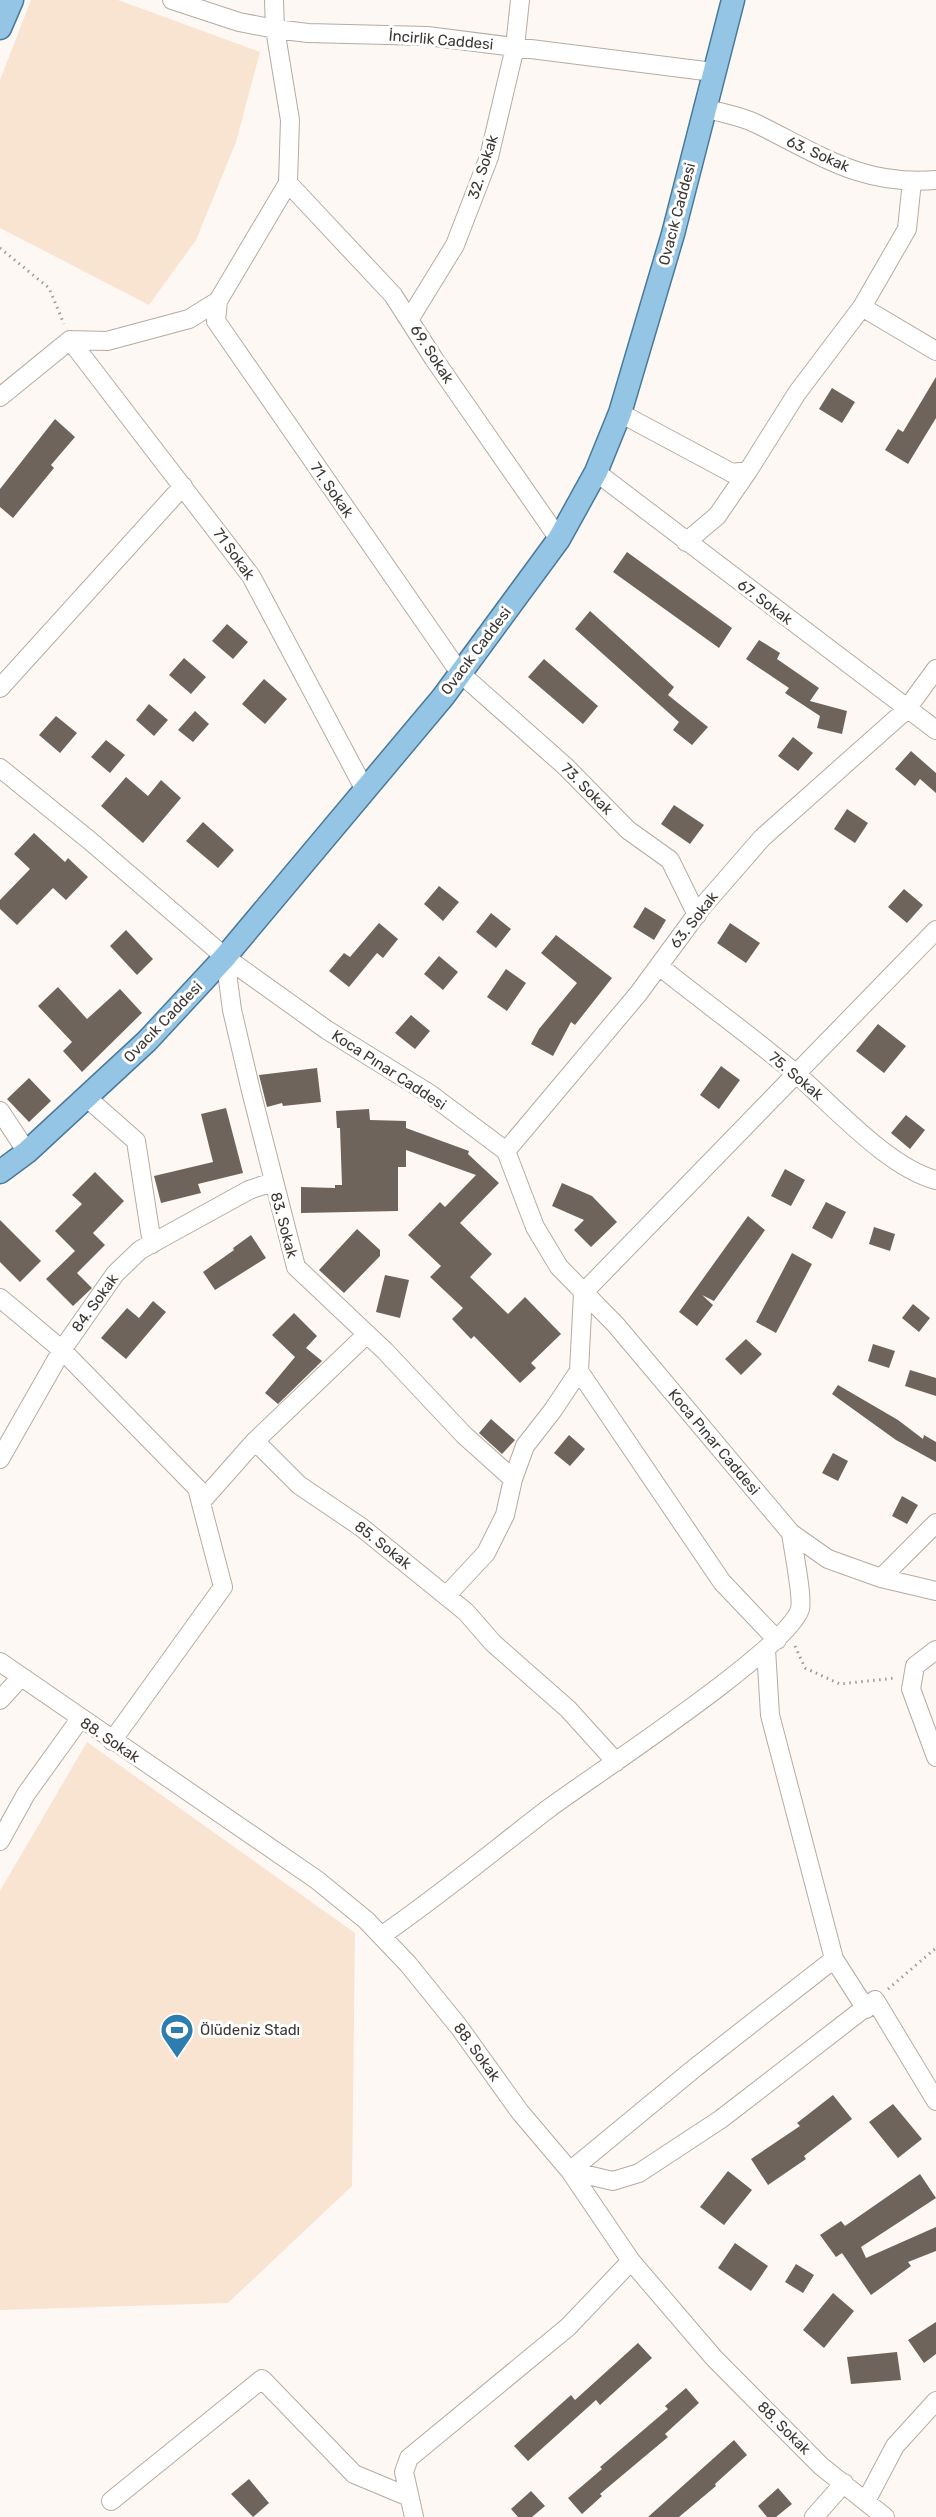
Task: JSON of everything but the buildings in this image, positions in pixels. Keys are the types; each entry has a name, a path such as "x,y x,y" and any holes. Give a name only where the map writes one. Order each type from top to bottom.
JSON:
{"main road":[{"path":"0,28 12,0"},
{"name":"Ovacık Caddesi","path":"0,1172 27,1152 147,1041 225,957 460,673 559,539 596,472 620,413 673,234 712,72 733,0"}],"street":[{"name":"İncirlik Caddesi","path":"172,0 239,22 275,29 308,33 427,36 712,72"},
{"path":"0,397 70,340 107,340 189,320 218,301 288,183 290,120 275,29 274,0"},
{"name":"32. Sokak","path":"409,320 455,245 485,168 515,46 520,0"},
{"name":"63. Sokak","path":"704,108 755,123 804,150 844,167 895,182 936,180"},
{"path":"686,542 717,516 797,393 862,307 907,229 912,181"},
{"name":"69. Sokak","path":"288,183 393,294 559,539"},
{"name":"71. Sokak","path":"218,301 216,321 460,673"},
{"path":"862,307 936,351"},
{"name":"71 Sokak","path":"70,340 251,576 365,790"},
{"path":"620,413 732,473 748,471"},
{"name":"67. Sokak","path":"596,472 906,710 936,730"},
{"path":"0,688 183,486"},
{"name":"63. Sokak","path":"506,1151 762,838 906,710 936,669"},
{"name":"73. Sokak","path":"460,673 566,767 628,830 670,860 697,915"},
{"name":"Koca Pınar Caddesi","path":"0,768 89,840 225,957 327,1030 430,1094 506,1151 535,1227 559,1267 623,1334 791,1533 828,1559 881,1578 936,1591"},
{"path":"446,1596 486,1553 505,1515 513,1479 525,1446 579,1371 583,1293 936,930"},
{"name":"83. Sokak","path":"225,957 232,1010 296,1267 367,1334 464,1435 513,1479"},
{"name":"75. Sokak","path":"659,966 795,1074 890,1155 927,1178 936,1180"},
{"path":"86,1097 136,1141 152,1244"},
{"path":"0,1111 27,1152"},
{"name":"84. Sokak","path":"0,1459 62,1350 115,1274 140,1250 249,1190 273,1182"},
{"path":"0,1298 62,1350 198,1488 223,1587 112,1741"},
{"path":"201,1502 255,1441 367,1334"},
{"path":"579,1371 722,1582 777,1640 770,1715 834,1959 871,2005 936,2101"},
{"name":"85. Sokak","path":"255,1441 299,1485 361,1527 446,1596 568,1709 616,1762"},
{"path":"881,1578 936,1523"},
{"path":"381,1936 430,1902 550,1808 616,1762 777,1640 800,1608 791,1533"},
{"path":"936,1650 915,1666 911,1689 936,1755"},
{"name":"88. Sokak","path":"0,1662 317,1880 381,1936 459,2027 520,2112 570,2171 631,2261 714,2358 821,2466 885,2517"},
{"path":"0,1700 21,1677"},
{"path":"0,1841 26,1794 80,1719"},
{"path":"570,2171 696,2067 834,1959"},
{"path":"570,2171 613,2181 639,2173 721,2119 871,2005"},
{"path":"414,2517 404,2472 409,2458 568,2327 631,2261"},
{"path":"111,2500 262,2379 354,2474 409,2497"},
{"path":"866,2501 895,2446 936,2401"},
{"path":"814,2517 844,2484"}],"path":[{"path":"0,248 49,288 70,340"},
{"path":"777,1640 805,1668 840,1684 886,1681 914,1672"},
{"path":"871,2005 936,1948"}],"shaded area":[{"path":"31,0 118,0 260,52 236,142 196,240 149,305 0,228 0,80"},
{"name":"Ölüdeniz Stadı","path":"87,1742 355,1933 352,2186 228,2303 0,2310 0,1891"}],"place":[{"name":"Ölüdeniz Stadı","path":"177,2059"}]}
